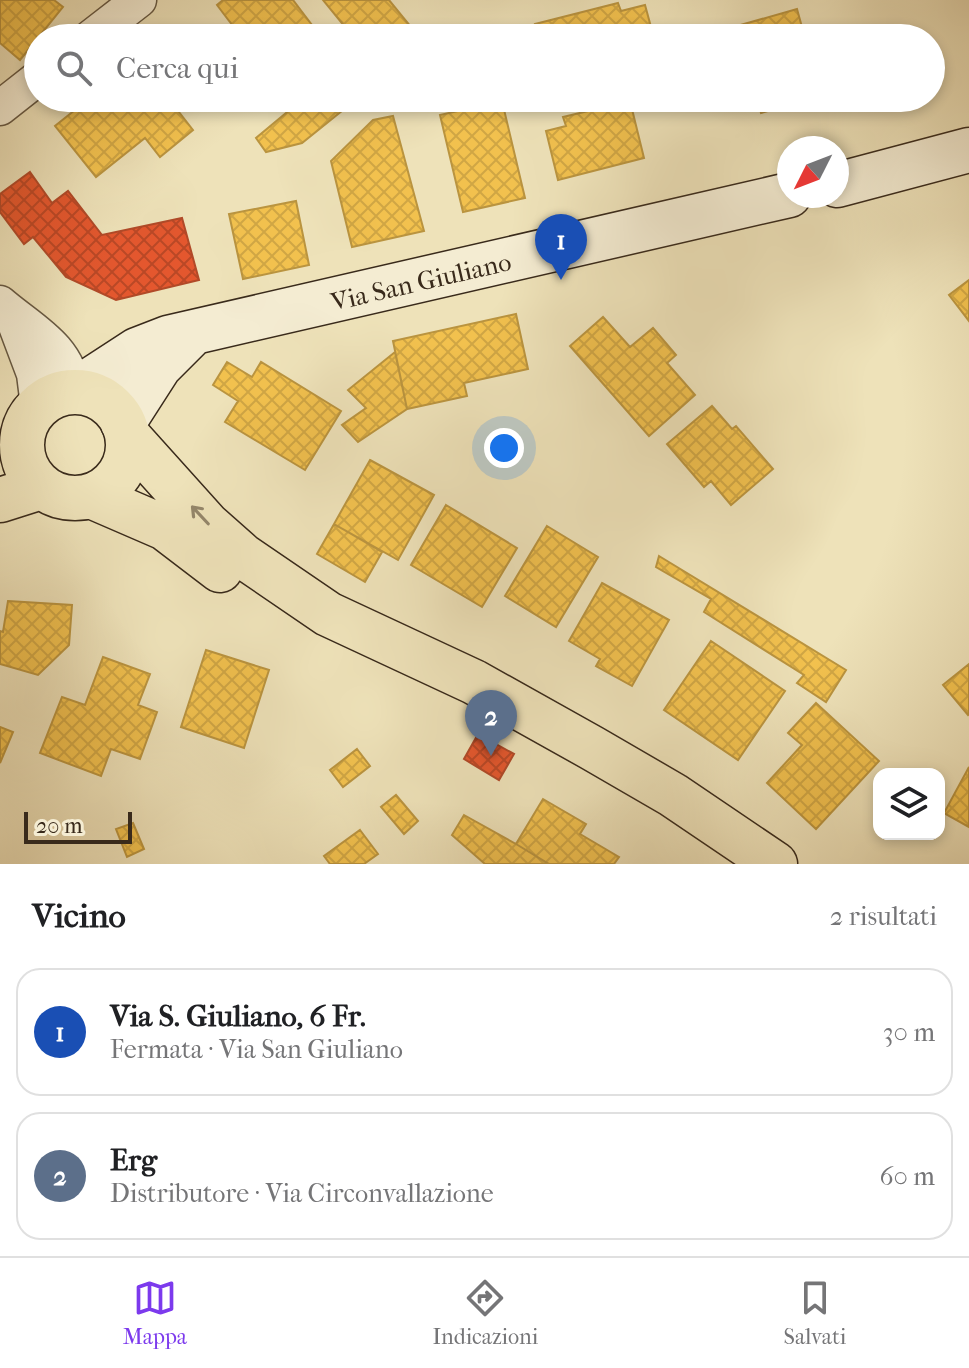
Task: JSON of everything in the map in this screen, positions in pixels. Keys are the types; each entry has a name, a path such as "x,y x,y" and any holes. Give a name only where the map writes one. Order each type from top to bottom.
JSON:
{"main road":[{"path":"849,182 969,150"},
{"name":"Via San Giuliano","path":"33,424 137,350 158,340 777,198"},
{"path":"91,496 110,485 123,467 125,429 159,367 193,333"},
{"path":"328,614 301,613 276,604 229,577 165,528 91,496 67,497 41,487 28,471 33,424 108,403 125,429 234,548 328,614 474,682 553,726 673,795 775,864"},
{"path":"0,500 41,487"}],"street":[{"path":"108,24 139,0"},
{"path":"0,108 24,89"},
{"path":"5,308 54,347 68,368 33,424"}],"building: Abitazioni":[{"path":"0,0 54,0 63,7 49,24 24,24 24,55 20,60 0,43"},
{"path":"223,0 293,0 311,24 231,24 217,5"},
{"path":"323,0 389,0 409,24 343,24"},
{"path":"618,3 621,11 645,5 650,24 535,24"},
{"path":"797,9 801,24 744,24"},
{"path":"72,112 179,112 193,130 160,157 145,138 96,177 55,126"},
{"path":"287,112 341,112 302,143 266,152 256,138"},
{"path":"505,112 525,198 463,212 440,115"},
{"path":"584,112 633,112 644,158 558,180 546,131 566,126 563,117"},
{"path":"393,116 424,231 352,247 331,161 373,120"},
{"path":"296,201 309,265 243,279 229,214"},
{"path":"969,280 969,321 949,295"},
{"path":"516,314 528,369 464,383 467,396 407,409 393,341"},
{"path":"603,317 630,347 653,328 676,355 667,363 695,395 649,436 570,346"},
{"path":"395,352 407,409 358,442 342,425 366,408 348,390"},
{"path":"227,362 252,377 261,362 341,411 305,470 225,422 238,401 213,385"},
{"path":"712,406 732,429 736,426 773,469 731,505 711,481 704,487 667,444"},
{"path":"370,460 434,495 398,560 334,524"},
{"path":"446,505 517,548 482,607 411,565"},
{"path":"334,524 382,552 365,582 317,554"},
{"path":"547,526 598,557 556,627 505,596"},
{"path":"659,556 846,670 826,702 797,683 804,675 704,612 711,599 656,567"},
{"path":"602,583 669,620 632,686 596,666 600,659 569,641"},
{"path":"8,601 72,605 69,645 38,675 0,664 0,631 3,632"},
{"path":"711,641 785,691 738,760 664,710"},
{"path":"206,650 269,670 244,748 181,727"},
{"path":"103,657 150,674 138,705 157,712 140,759 111,749 101,776 40,753 62,697 85,705"},
{"path":"969,664 969,714 968,715 943,685"},
{"path":"816,703 879,761 816,829 767,783 802,745 788,733"},
{"path":"0,727 13,732 0,763"},
{"path":"357,749 370,766 343,787 330,770"},
{"path":"969,767 969,827 945,811"},
{"path":"396,795 418,821 404,834 381,807"},
{"path":"543,799 586,824 580,834 619,857 614,864 549,864 516,844"},
{"path":"464,815 549,864 485,864 452,835"},
{"path":"133,823 144,849 127,857 116,829"},
{"path":"360,830 378,854 364,864 330,864 324,856"}],"building: Negozi":[{"path":"30,172 52,203 68,191 102,235 182,218 199,280 116,300 66,277 33,237 24,244 0,212 0,194"},
{"path":"478,734 514,754 499,780 464,759"}],"place":[{"name":"Via S. Giuliano, 6 Fr.","path":"561,280"},
{"name":"Erg","path":"491,756"}]}
